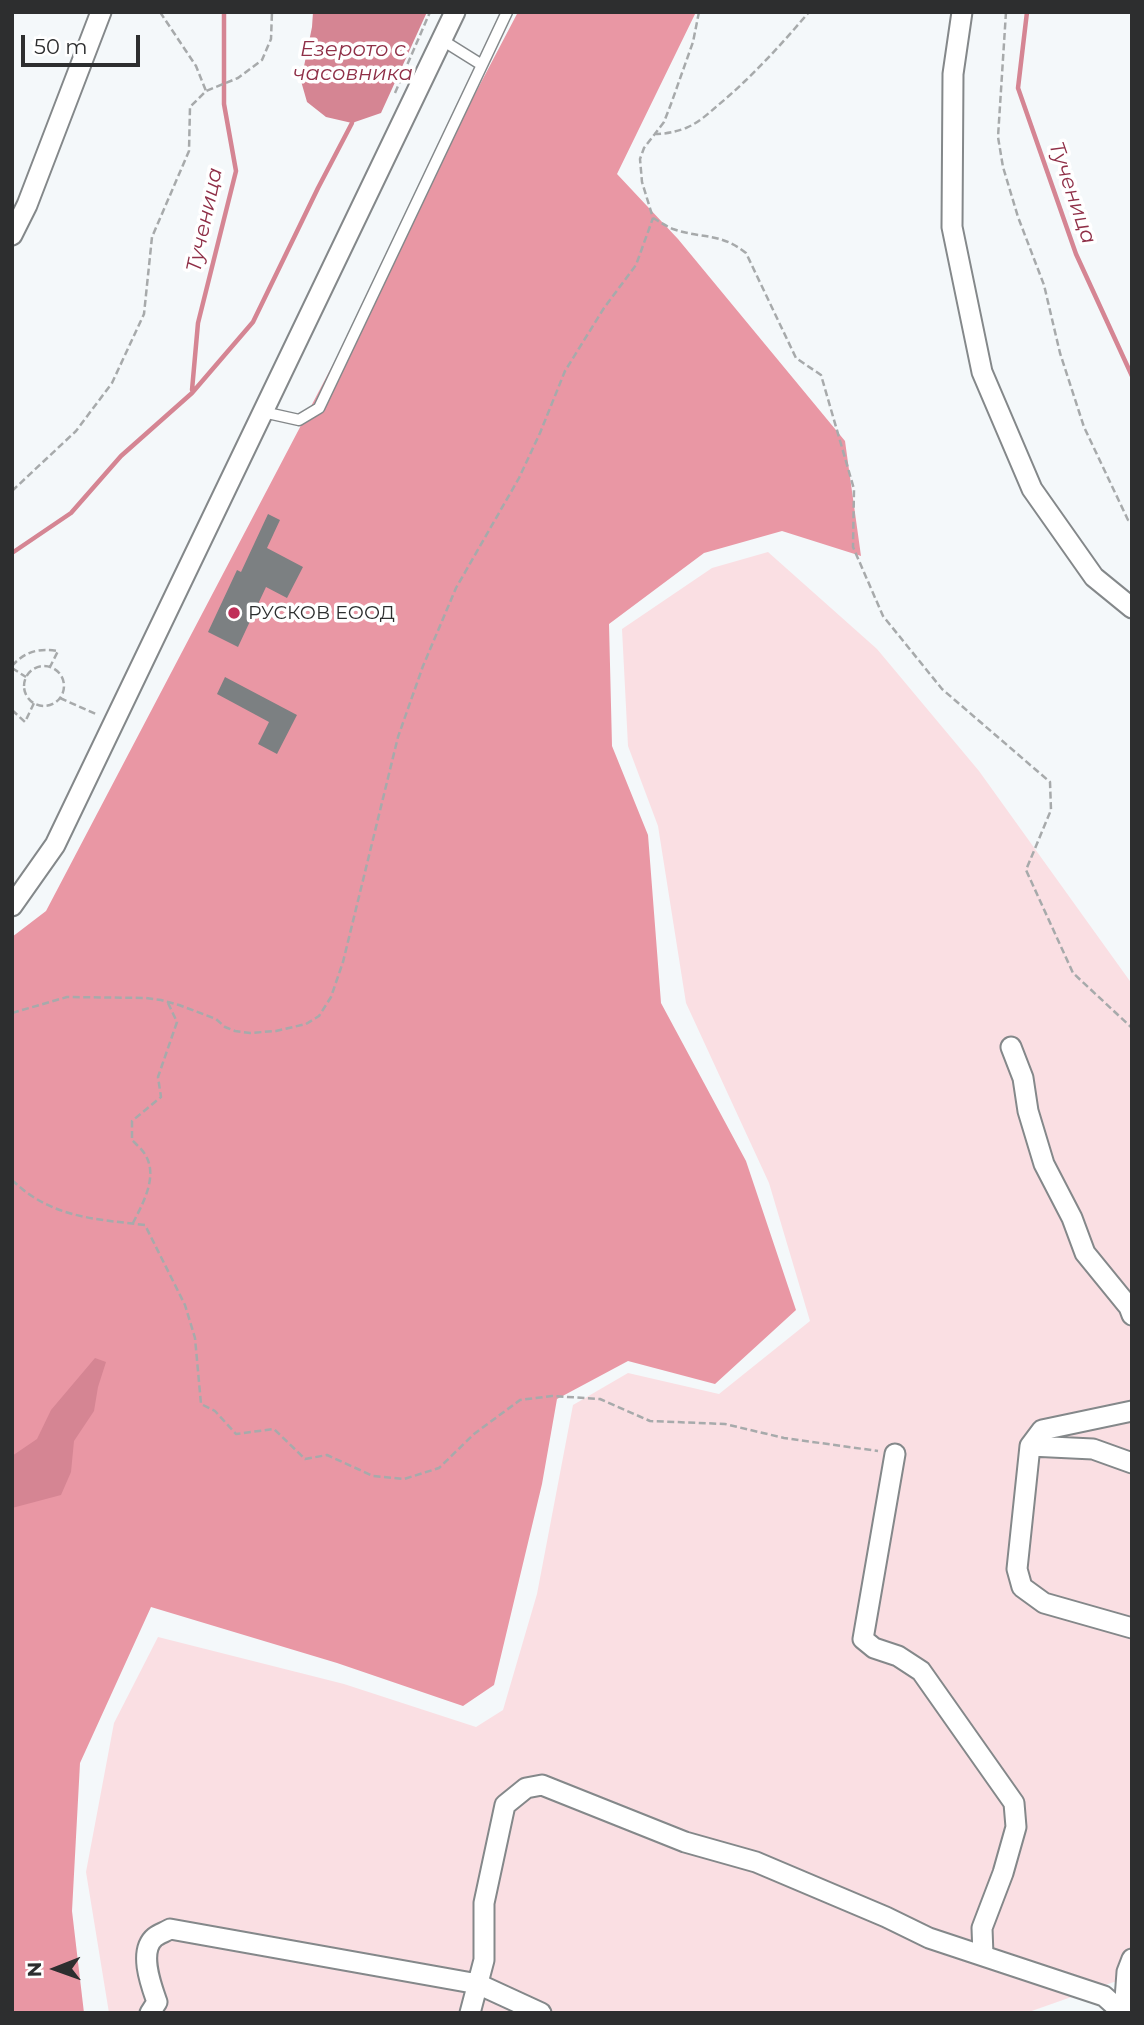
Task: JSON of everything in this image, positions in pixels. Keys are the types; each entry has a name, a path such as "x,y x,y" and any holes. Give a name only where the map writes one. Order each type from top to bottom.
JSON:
{"street":[{"path":"12,235 27,205 101,12"},
{"path":"12,906 55,845 456,12"},
{"path":"962,12 953,74 951,228 982,372 1032,489 1094,577 1132,608"},
{"path":"1011,1047 1023,1078 1028,1111 1044,1164 1072,1218 1086,1253 1129,1307 1132,1315"},
{"path":"1132,1411 1042,1430 1030,1446 1017,1569 1022,1587 1044,1603 1132,1628"},
{"path":"1030,1446 1093,1449 1132,1463"},
{"path":"895,1454 863,1639 874,1648 898,1656 920,1671 1014,1802 1016,1827 1003,1873 982,1928 983,1955"},
{"path":"470,2013 484,1960 484,1903 505,1805 526,1788 542,1785 685,1842 756,1862 929,1938 1104,1996 1126,2012"},
{"path":"150,2013 157,2002 146,1973 149,1946 153,1938 170,1929 478,1983 541,2013"},
{"path":"1126,2012 1127,1972 1132,1959"}],"lane":[{"path":"263,412 299,420 319,408 507,12"},
{"path":"442,40 482,65"}],"path":[{"path":"160,12 196,66 206,91"},
{"path":"12,491 76,431 112,383 144,314 152,237 189,151 190,107 206,91 238,78 262,60 271,38 272,12"},
{"path":"392,99 430,12"},
{"path":"12,1013 66,997 146,998 167,1001 216,1019 225,1027 250,1033 276,1031 306,1024 319,1016 331,998 343,962 398,737 423,666 456,587 519,478 565,371 604,308 636,265 653,218 642,181 640,159 644,148 664,122 693,42 699,12"},
{"path":"654,134 670,134 689,127 704,116 737,89 809,12"},
{"path":"1006,12 999,137 1003,167 1018,217 1044,285 1060,353 1084,427 1131,521"},
{"path":"653,218 674,229 733,243 746,253 796,358 821,374 854,489 853,548 883,616 942,689 1050,782 1051,810 1026,870 1073,973 1132,1028"},
{"path":"26,677 12,667 19,657 31,651 58,651 50,667"},
{"path":"50,667 59,673 63,692 60,698 49,705 34,703 24,690 26,677 35,668 50,667"},
{"path":"60,698 96,715"},
{"path":"12,710 25,722 34,703"},
{"path":"133,1223 144,1201 150,1173 147,1157 132,1140 132,1121 160,1097 158,1077 177,1022 167,1001"},
{"path":"12,1180 54,1209 93,1220 145,1225 185,1305 195,1338 201,1404 215,1411 236,1434 274,1429 304,1459 327,1455 373,1476 404,1479 439,1468 474,1434 520,1400 552,1396 600,1399 650,1421 725,1424 784,1438 895,1454"}],"shaded area":[{"path":"518,12 696,12 617,174 678,239 845,441 861,556 782,531 704,553 609,624 612,746 648,835 661,1003 746,1161 796,1310 715,1384 628,1361 557,1399 542,1484 494,1685 463,1706 337,1663 151,1607 80,1763 72,1911 84,2013 12,2013 12,937 46,911"},
{"path":"768,552 877,649 979,771 1132,984 1132,1984 1114,1982 1026,2013 109,2013 86,1872 114,1723 158,1637 344,1684 476,1727 503,1710 537,1594 573,1405 628,1373 719,1394 810,1321 769,1183 686,1003 658,826 628,746 622,629 712,568"}],"water":[{"name":"Езерото с часовника","path":"313,12 427,12 381,113 352,123 326,117 307,102 301,81"},
{"path":"95,1358 106,1362 94,1411 74,1441 71,1472 61,1495 12,1508 12,1456 37,1439 51,1410"}],"building":[{"path":"268,514 280,520 267,548 303,567 287,598 266,587 238,647 208,632 237,570 241,572"},
{"path":"225,677 297,715 277,754 258,744 269,722 217,694"}],"waterway":[{"name":"Тученица","path":"192,390 198,323 236,171 224,104 224,12"},
{"name":"Тученица","path":"1027,12 1018,88 1076,254 1132,376"},
{"name":"Тученица","path":"12,553 71,513 121,456 192,393 253,322 352,123"}],"place":[{"name":"РУСКОВ ЕООД","path":"234,613"}]}
